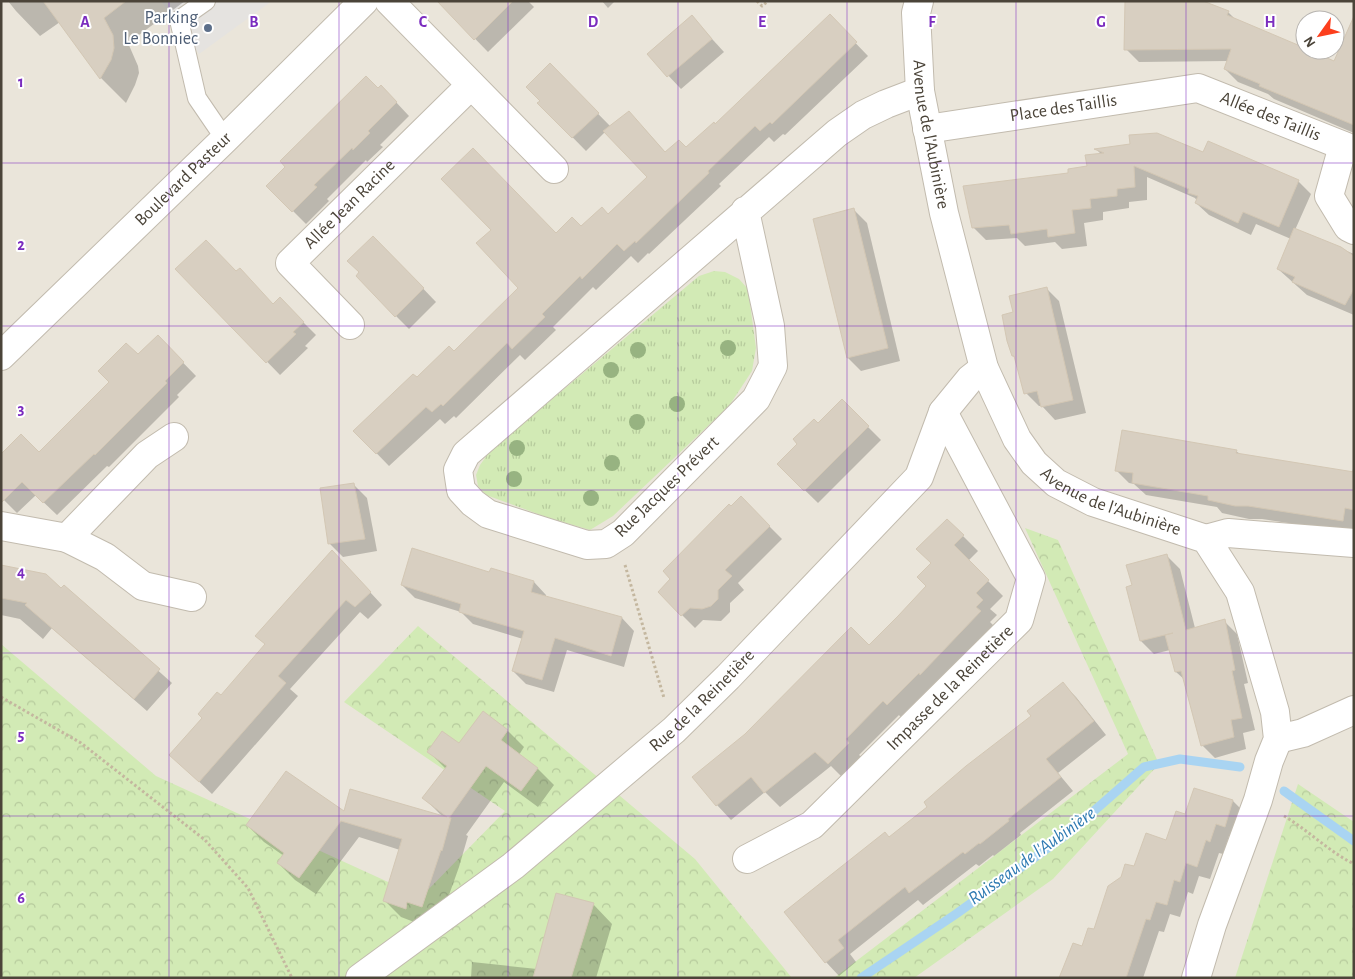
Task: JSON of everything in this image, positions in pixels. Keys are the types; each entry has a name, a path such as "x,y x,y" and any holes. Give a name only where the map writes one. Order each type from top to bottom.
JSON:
{"street":[{"name":"Boulevard Pasteur","path":"1,356 226,139 364,1"},
{"path":"389,1 554,169"},
{"name":"Avenue de l'Aubinière","path":"919,1 916,13 920,91 944,213 984,368 1017,439 1034,463 1056,483 1093,502 1206,539 1240,592 1275,712 1278,739 1269,761 1258,800 1212,925 1196,978"},
{"name":"Allée Jean Racine","path":"350,325 290,262 471,84"},
{"name":"Place des Taillis","path":"927,129 1198,88"},
{"name":"Allée des Taillis","path":"1198,88 1348,148 1330,196 1348,228 1354,230"},
{"name":"Rue Jacques Prévert","path":"745,211 770,326 773,366 756,399 623,533 606,544 586,545 488,514 473,503 461,490 458,470 466,454 745,211 838,132 863,115 920,91"},
{"name":"Rue de la Reinetière","path":"360,978 513,866 674,730 728,677 919,477 944,412 970,379 984,368"},
{"name":"Impasse de la Reinetière","path":"747,859 812,826 1019,620 1031,578 944,412"},
{"path":"67,538 147,455 174,437"},
{"path":"1,526 67,538 105,557 142,586 192,597"},
{"path":"1206,539 1228,534 1354,544"},
{"path":"1278,739 1303,733 1354,710"}],"lane":[{"path":"206,1 179,20 197,98 226,139"}],"path":[{"path":"758,1 762,6 768,1"},
{"path":"615,538 628,573 674,730"},
{"path":"1,697 81,743 205,840 248,888 292,978"},
{"path":"1258,800 1301,826 1340,857 1354,864"}],"shaded area":[{"path":"1,1 1354,1 1354,978 1,978"},
{"name":"Parking Le Bonniec","path":"161,1 272,1 199,54"}],"green space":[{"path":"714,271 725,272 739,279 748,289 756,348 752,371 729,406 613,516 590,530 549,518 486,495 478,486 476,475 480,465 490,451 699,276"},
{"path":"1025,528 1058,540 1159,764 1053,879 914,978 834,978 1128,754"},
{"path":"418,626 695,859 792,978 1,978 1,644 156,776 421,897 505,811 344,702"},
{"path":"1298,784 1354,822 1354,978 1235,978"}],"building":[{"path":"43,1 126,1 104,18 113,35 114,48 111,60 100,79"},
{"path":"437,1 513,1 474,40"},
{"path":"1125,1 1203,1 1229,11 1227,15 1295,44 1295,60 1345,60 1345,36 1354,16 1354,125 1259,86 1260,84 1224,69 1231,49 1124,50"},
{"path":"830,14 857,42 772,124 770,122 760,131 755,126 636,243 635,241 624,251 617,244 582,279 580,276 542,314 545,317 512,349 507,343 443,406 441,404 432,412 426,407 376,454 353,431 413,374 417,377 449,346 454,351 518,288 476,243 491,230 441,179 473,148 556,233 572,217 581,226 602,207 608,214 647,177 603,131 629,111 665,152 679,140 686,147 714,122 715,124"},
{"path":"692,15 712,39 667,77 647,54"},
{"path":"550,63 599,113 572,138 537,103 540,101 526,87"},
{"path":"366,76 378,88 381,85 397,102 368,131 370,133 353,150 352,148 314,185 317,187 292,212 266,186 285,167 280,161"},
{"path":"1157,133 1203,152 1208,141 1299,180 1279,227 1243,212 1238,223 1195,203 1198,196 1188,193 1189,189 1134,166 1135,187 1117,189 1117,196 1090,199 1091,208 1072,210 1075,233 1048,237 1047,229 1011,234 1009,225 972,228 963,186 1068,173 1068,169 1087,166 1085,155 1104,153 1094,149 1130,144 1129,135"},
{"path":"854,208 888,348 847,358 813,219"},
{"path":"1294,228 1341,247 1354,256 1354,289 1345,305 1292,282 1295,277 1277,269"},
{"path":"373,236 424,288 395,317 356,276 359,272 347,261"},
{"path":"206,240 236,271 240,268 273,304 280,297 304,322 293,332 296,334 266,363 175,269"},
{"path":"1047,287 1073,400 1041,407 1037,391 1024,394 1014,356 1012,356 1007,341 1002,315 1013,312 1009,296"},
{"path":"158,335 184,362 165,381 167,383 95,455 43,503 22,482 1,503 1,454 21,434 39,452 109,382 98,371 126,343 138,354"},
{"path":"842,399 869,426 804,491 777,464 797,444 793,439 814,419 818,423"},
{"path":"1122,430 1237,450 1236,453 1354,472 1354,510 1345,508 1343,521 1248,506 1235,506 1208,500 1208,496 1132,483 1133,473 1115,471"},
{"path":"354,483 365,539 328,544 320,488"},
{"path":"741,496 770,526 725,570 732,576 718,590 718,599 711,606 702,609 690,608 681,616 658,592 670,579 663,571 729,504 731,506"},
{"path":"947,519 964,535 954,545 989,580 976,593 983,600 976,607 981,611 920,675 919,673 887,705 883,701 846,739 849,743 828,764 815,752 764,793 751,777 716,806 692,777 745,734 851,627 869,645 898,616 926,586 917,577 931,563 916,549"},
{"path":"412,548 489,572 491,568 534,581 531,592 622,617 611,656 555,638 542,680 512,671 524,631 459,612 461,604 401,585"},
{"path":"332,550 371,592 355,607 346,600 278,676 286,683 199,782 169,755 202,718 198,714 217,692 221,695 265,644 255,636"},
{"path":"1167,554 1186,630 1225,619 1235,670 1232,671 1242,718 1231,720 1234,737 1201,746 1181,671 1175,672 1165,635 1173,633 1140,641 1126,587 1132,585 1126,565"},
{"path":"1,565 46,574 61,588 64,585 160,669 134,699 25,605 27,603 1,598"},
{"path":"1063,682 1094,721 1046,759 1061,777 980,844 965,854 963,852 909,893 905,887 838,940 844,948 825,963 784,912 885,832 889,837 927,807 924,802 966,766 1031,716 1027,711"},
{"path":"483,711 508,730 501,740 538,768 521,791 486,766 449,818 451,818 442,851 422,907 407,902 406,909 383,901 402,839 341,821 299,878 277,863 284,853 246,825 286,771 344,811 350,789 447,817 422,798 447,766 427,752 442,731 459,743"},
{"path":"1194,788 1233,800 1225,827 1216,824 1210,842 1206,840 1197,867 1186,863 1180,882 1174,880 1167,905 1156,902 1150,920 1146,919 1126,978 1059,978 1073,943 1082,946 1088,928 1094,929 1108,886 1121,877 1125,864 1134,866 1146,833 1166,840 1176,811 1185,814"},
{"path":"556,893 594,903 571,978 533,978"}],"waterway":[{"name":"Ruisseau de l'Aubinière","path":"861,978 956,914 1070,832 1144,767 1180,759 1240,767"},
{"name":"Ruisseau de l'Aubinière","path":"1284,791 1354,841"}],"place":[{"name":"Parking Le Bonniec","path":"208,28"}]}
